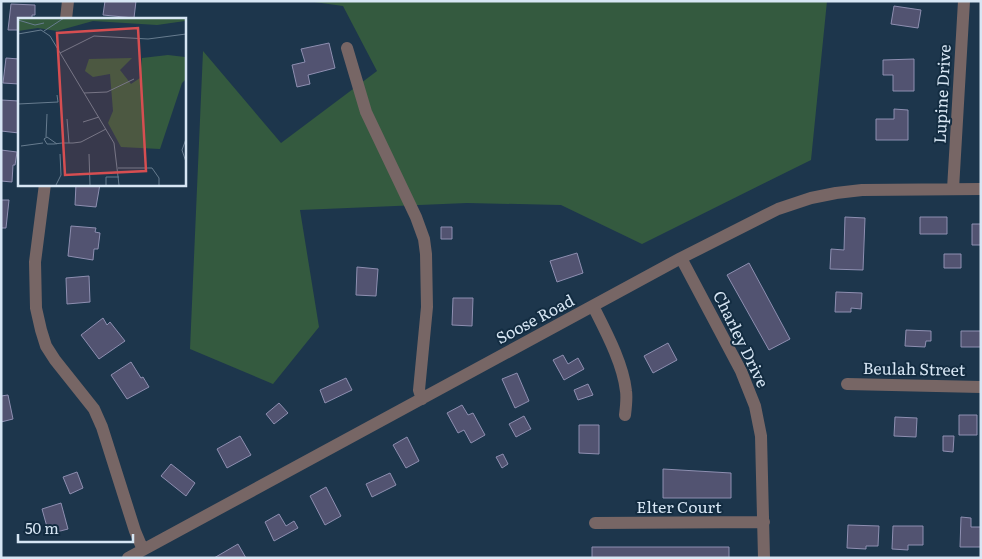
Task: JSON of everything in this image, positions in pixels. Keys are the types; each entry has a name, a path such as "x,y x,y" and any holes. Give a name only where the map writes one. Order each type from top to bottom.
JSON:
{"street":[{"path":"66,18 68,1"},
{"name":"Lupine Drive","path":"953,189 964,1"},
{"path":"346,48 366,112 416,217 424,239 428,307 419,390 422,399"},
{"path":"45,185 35,262 36,308 41,330 46,346 94,409 102,426 135,531 143,550"},
{"name":"Soose Road","path":"128,558 681,258 778,209 836,192 981,189"},
{"name":"Charley Drive","path":"681,258 741,371 755,406 761,436 764,558"},
{"path":"593,306 610,340 619,364 626,390 625,414"},
{"name":"Beulah Street","path":"847,384 981,387"},
{"name":"Elter Court","path":"596,523 764,522"}],"green space":[{"path":"307,1 827,1 811,160 642,244 561,205 467,203 300,210 319,327 273,384 190,349 203,51 281,143 377,71 343,6"}],"building":[{"path":"105,1 136,1 134,18 103,15"},
{"path":"11,4 35,5 35,15 32,15 32,18 18,18 18,30 8,30"},
{"path":"894,6 921,10 918,28 891,24"},
{"path":"329,43 335,68 308,75 310,84 297,87 292,65 305,62 301,49"},
{"path":"6,58 18,59 18,84 3,83"},
{"path":"914,59 914,91 893,91 893,75 883,75 883,60"},
{"path":"1,100 18,101 18,133 1,131"},
{"path":"894,109 908,110 908,140 876,140 876,119 894,119"},
{"path":"1,150 17,152 15,165 13,165 12,182 1,181"},
{"path":"76,185 100,185 96,207 75,205"},
{"path":"1,200 9,200 6,228 1,228"},
{"path":"845,217 865,218 863,270 830,269 831,249 844,250"},
{"path":"920,217 947,217 947,234 920,234"},
{"path":"972,224 981,224 981,245 972,245"},
{"path":"71,226 96,228 95,232 100,233 98,249 94,249 93,260 68,256"},
{"path":"441,227 452,227 452,239 441,239"},
{"path":"577,253 583,273 557,282 550,261"},
{"path":"944,254 961,254 961,268 944,268"},
{"path":"749,263 790,339 769,350 727,275"},
{"path":"357,267 378,269 376,296 356,295"},
{"path":"89,276 90,302 67,304 66,278"},
{"path":"836,292 862,293 861,309 851,308 851,312 835,312"},
{"path":"453,298 473,298 472,326 452,325"},
{"path":"103,318 107,325 110,322 125,341 99,359 81,335"},
{"path":"906,330 931,331 931,341 926,341 925,347 905,346"},
{"path":"961,331 981,331 981,347 961,347"},
{"path":"668,343 677,360 653,373 644,356"},
{"path":"563,355 568,364 578,358 584,369 564,380 553,360"},
{"path":"131,362 149,387 127,399 111,375"},
{"path":"517,373 529,401 515,408 502,379"},
{"path":"346,378 352,390 325,403 320,390"},
{"path":"588,384 593,395 578,400 574,390"},
{"path":"8,395 13,419 1,422 1,396"},
{"path":"279,403 288,413 274,424 266,414"},
{"path":"462,405 468,415 473,413 485,435 471,443 464,430 458,433 447,413"},
{"path":"959,415 977,415 977,435 959,435"},
{"path":"524,416 531,429 516,437 509,424"},
{"path":"895,417 917,418 916,437 894,436"},
{"path":"579,425 599,425 599,454 579,453"},
{"path":"240,436 251,455 227,468 217,449"},
{"path":"943,436 954,436 953,452 943,451"},
{"path":"407,437 419,461 406,468 393,445"},
{"path":"503,454 508,464 502,468 496,457"},
{"path":"171,464 195,483 186,496 161,476"},
{"path":"663,469 731,473 731,498 663,498"},
{"path":"77,472 83,488 70,494 63,477"},
{"path":"390,473 396,485 372,497 366,484"},
{"path":"326,487 341,516 325,525 310,496"},
{"path":"61,503 68,529 49,534 42,509"},
{"path":"279,514 286,526 294,521 298,528 274,541 265,522"},
{"path":"961,517 971,518 971,527 981,527 981,547 960,547"},
{"path":"848,525 879,526 878,546 866,546 866,549 847,548"},
{"path":"893,526 923,526 923,545 908,545 908,550 892,549"},
{"path":"238,544 246,558 214,558"},
{"path":"592,547 729,547 729,558 592,558"}]}
